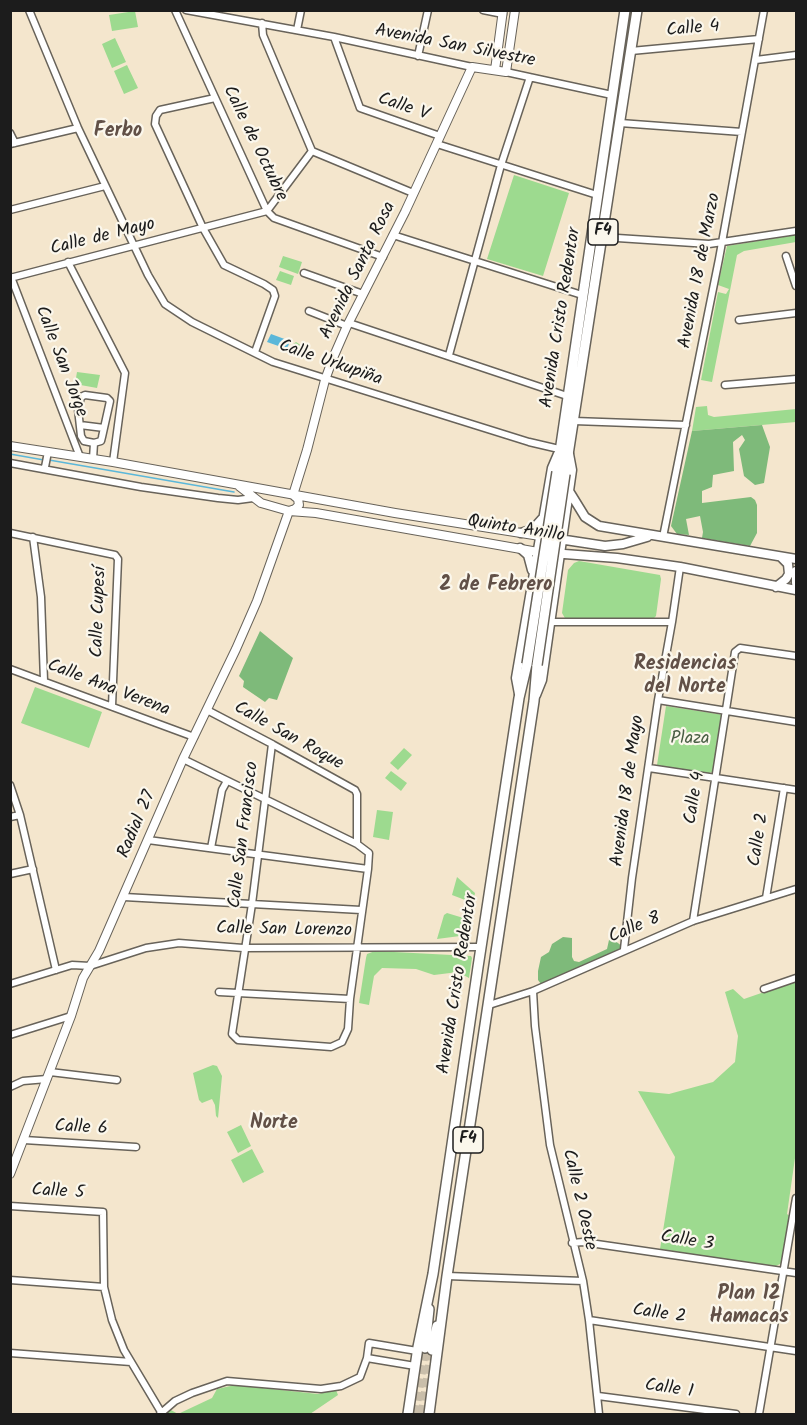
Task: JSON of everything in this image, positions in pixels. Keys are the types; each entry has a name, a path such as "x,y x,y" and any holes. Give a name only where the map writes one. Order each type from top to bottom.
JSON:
{"main road":[{"name":"Avenida Cristo Redentor","path":"429,1414 447,1276 534,700 532,665 561,473 559,451 625,10"},
{"name":"Avenida Cristo Redentor","path":"561,473 569,454 637,10"},
{"name":"Avenida Cristo Redentor","path":"519,698 516,678 552,468 559,451"},
{"name":"Avenida Cristo Redentor","path":"534,700 542,680 560,555 572,470 569,454"},
{"path":"569,491 590,522 611,530 653,536"},
{"path":"544,516 548,532 551,534 556,533 565,519"},
{"path":"521,533 533,530 544,516"},
{"name":"Quinto Anillo","path":"540,536 605,546 653,536 796,559"},
{"path":"520,548 530,558 532,582"},
{"name":"Quinto Anillo","path":"538,552 680,567 796,590"},
{"path":"555,585 565,564 577,555"},
{"path":"776,587 789,574 788,564 780,556"},
{"path":"532,582 539,568 547,564 553,570 555,585"},
{"path":"796,571 796,583"},
{"name":"Avenida Cristo Redentor","path":"425,1350 433,1274 519,698 532,665"},
{"name":"Avenida Cristo Redentor","path":"408,1414 415,1366 425,1350 447,1276"}],"street":[{"name":"Calle Urkupiña","path":"29,10 78,128 148,275 165,304 192,322 273,362 559,451"},
{"name":"Calle de Octubre","path":"175,10 267,211 274,218 382,257"},
{"name":"Avenida San Silvestre","path":"186,10 334,37 612,95"},
{"path":"297,30 301,10"},
{"path":"418,56 428,10"},
{"path":"483,10 503,12 495,70"},
{"path":"506,72 515,10"},
{"name":"Avenida 18 de Marzo","path":"663,537 722,244 764,10"},
{"path":"262,23 263,35 312,150 413,193"},
{"name":"Calle V","path":"334,37 360,108 439,140"},
{"name":"Calle 4","path":"631,51 759,39"},
{"path":"756,60 796,56"},
{"name":"Avenida Santa Rosa","path":"293,495 333,358 439,140 471,66"},
{"path":"449,355 501,165 530,77"},
{"path":"215,98 160,110 155,124 203,228 224,266 273,290 275,296 255,352"},
{"path":"620,123 742,132"},
{"path":"10,133 13,143 78,128"},
{"path":"439,140 501,165 597,195"},
{"path":"267,211 312,150"},
{"path":"10,210 105,186"},
{"name":"Calle de Mayo","path":"11,278 267,211"},
{"path":"602,237 722,244 796,231"},
{"path":"393,235 582,295"},
{"path":"786,256 796,286"},
{"path":"68,262 125,373 113,462"},
{"path":"304,273 363,294"},
{"name":"Calle San Jorge","path":"11,278 80,457"},
{"path":"309,310 348,325 449,355 567,396"},
{"path":"739,320 796,313"},
{"path":"725,385 796,379"},
{"path":"85,395 109,399 101,441 94,444 82,440 80,425 78,409 80,400 85,395"},
{"path":"574,421 686,425"},
{"path":"80,425 104,428"},
{"path":"93,459 94,444"},
{"name":"Quinto Anillo","path":"11,445 47,454 113,462 540,536"},
{"path":"45,466 47,454"},
{"path":"10,463 45,466 141,487 238,500 253,498"},
{"name":"Quinto Anillo","path":"238,485 261,503 289,511 324,514 538,552"},
{"name":"Radial 27","path":"10,1174 71,1016 83,978 124,897 183,759 256,601 289,511 299,505 298,499 293,495"},
{"name":"Calle Cupesí","path":"10,533 112,554 118,559 112,706"},
{"path":"33,537 41,597 44,681"},
{"name":"Avenida 18 de Mayo","path":"624,949 658,699 680,567"},
{"path":"550,622 672,622"},
{"name":"Calle 4","path":"693,921 735,652 740,648 796,656"},
{"name":"Calle Ana Verena","path":"10,669 194,737"},
{"path":"658,699 796,722"},
{"name":"Calle San Roque","path":"207,710 355,790 358,798 357,844"},
{"name":"Calle San Francisco","path":"272,744 252,904 236,993 233,1037 238,1040 331,1047 342,1042 346,1036 350,999"},
{"path":"183,759 357,844 369,853 350,999 219,992"},
{"path":"649,768 796,789"},
{"path":"211,848 222,790 227,781"},
{"path":"10,785 20,814 56,970"},
{"name":"Calle 2","path":"766,898 784,788"},
{"path":"10,817 20,814"},
{"path":"148,840 368,869"},
{"path":"10,874 33,869"},
{"name":"Calle 8","path":"489,1005 533,991 624,949 693,921 796,889"},
{"path":"124,897 361,910"},
{"name":"Calle San Lorenzo","path":"10,984 72,965 90,966 163,945 201,944 243,948 481,947"},
{"path":"764,989 796,978"},
{"name":"Calle 2 Oeste","path":"533,991 535,1026 550,1145 583,1281 599,1414"},
{"path":"10,1035 71,1016"},
{"path":"10,1087 23,1081 48,1076 117,1080"},
{"name":"Calle 6","path":"24,1140 136,1147"},
{"path":"759,1414 796,1198"},
{"name":"Calle 5","path":"10,1206 103,1212 104,1287"},
{"name":"Calle 3","path":"572,1243 583,1242 796,1273"},
{"path":"447,1276 583,1281"},
{"path":"10,1280 104,1287 117,1336 160,1413 175,1401 227,1381 321,1389 341,1386 360,1377 367,1358 369,1343 425,1350"},
{"name":"Calle 2","path":"589,1320 796,1351"},
{"path":"10,1353 131,1362"},
{"path":"367,1358 415,1366"},
{"name":"Calle 1","path":"598,1396 736,1414"}],"green space":[{"path":"135,11 138,27 112,31 109,15"},
{"path":"115,38 126,62 112,68 102,44"},
{"path":"127,65 138,88 124,94 114,71"},
{"path":"514,175 569,193 543,276 487,259"},
{"path":"796,235 796,242 744,251 737,255 712,382 701,380 718,292 726,294 729,289 718,285 727,246"},
{"path":"283,256 302,262 298,274 279,267"},
{"path":"280,271 294,276 291,285 276,280"},
{"path":"296,342 308,350 305,359 289,354 292,345"},
{"path":"77,372 100,375 97,388 75,384"},
{"path":"707,406 708,415 714,417 796,409 796,422 692,431 696,407"},
{"path":"762,425 770,447 764,483 755,485 744,476 739,449 745,440 742,435 733,442 734,471 713,475 712,487 702,491 702,503 751,497 755,500 757,533 750,546 702,538 700,516 686,519 689,535 677,534 671,526 692,431"},
{"path":"579,561 660,575 656,616 653,619 566,620 562,613 568,570"},
{"path":"260,631 293,658 277,700 269,698 265,702 243,687 244,681 239,676"},
{"path":"35,687 102,712 89,748 21,723"},
{"name":"Plaza","path":"666,706 724,715 714,771 707,774 657,765"},
{"path":"404,748 412,755 398,770 390,763"},
{"path":"391,771 407,783 401,791 385,778"},
{"path":"377,810 393,812 389,840 373,837"},
{"path":"457,877 475,893 473,903 452,895"},
{"path":"447,913 470,920 469,929 460,936 437,939 444,915"},
{"path":"563,937 572,938 572,957 574,961 579,962 607,949 611,938 622,946 619,950 541,984 538,980 538,971 541,957 549,952 552,944"},
{"path":"375,951 471,956 469,978 458,972 434,975 416,969 382,968 374,976 369,1005 359,1003 367,954"},
{"path":"796,981 796,1151 787,1214 791,1217 782,1263 774,1267 660,1249 675,1157 638,1091 669,1094 713,1082 735,1062 738,1036 725,992 733,989 744,999"},
{"path":"213,1065 217,1066 222,1076 218,1118 212,1099 202,1103 199,1100 193,1073"},
{"path":"241,1125 251,1146 238,1153 227,1132"},
{"path":"252,1149 264,1172 243,1183 231,1160"},
{"path":"235,1385 318,1394 336,1390 338,1395 310,1414 178,1414 212,1398 217,1389"},
{"path":"171,1410 178,1414 165,1414"}],"water":[{"path":"271,334 290,341 287,349 267,342"}],"waterway":[{"path":"10,454 44,460"},
{"path":"49,460 234,492"}],"tunnel":[{"path":"415,1414 425,1348"},
{"path":"422,1414 432,1350"}],"district":[{"name":"Ferbo","path":"118,133"},
{"name":"2 de Febrero","path":"496,587"},
{"name":"Residencias del Norte","path":"685,678"},
{"name":"Norte","path":"274,1125"},
{"name":"Plan 12 Hamacas","path":"749,1308"}]}
